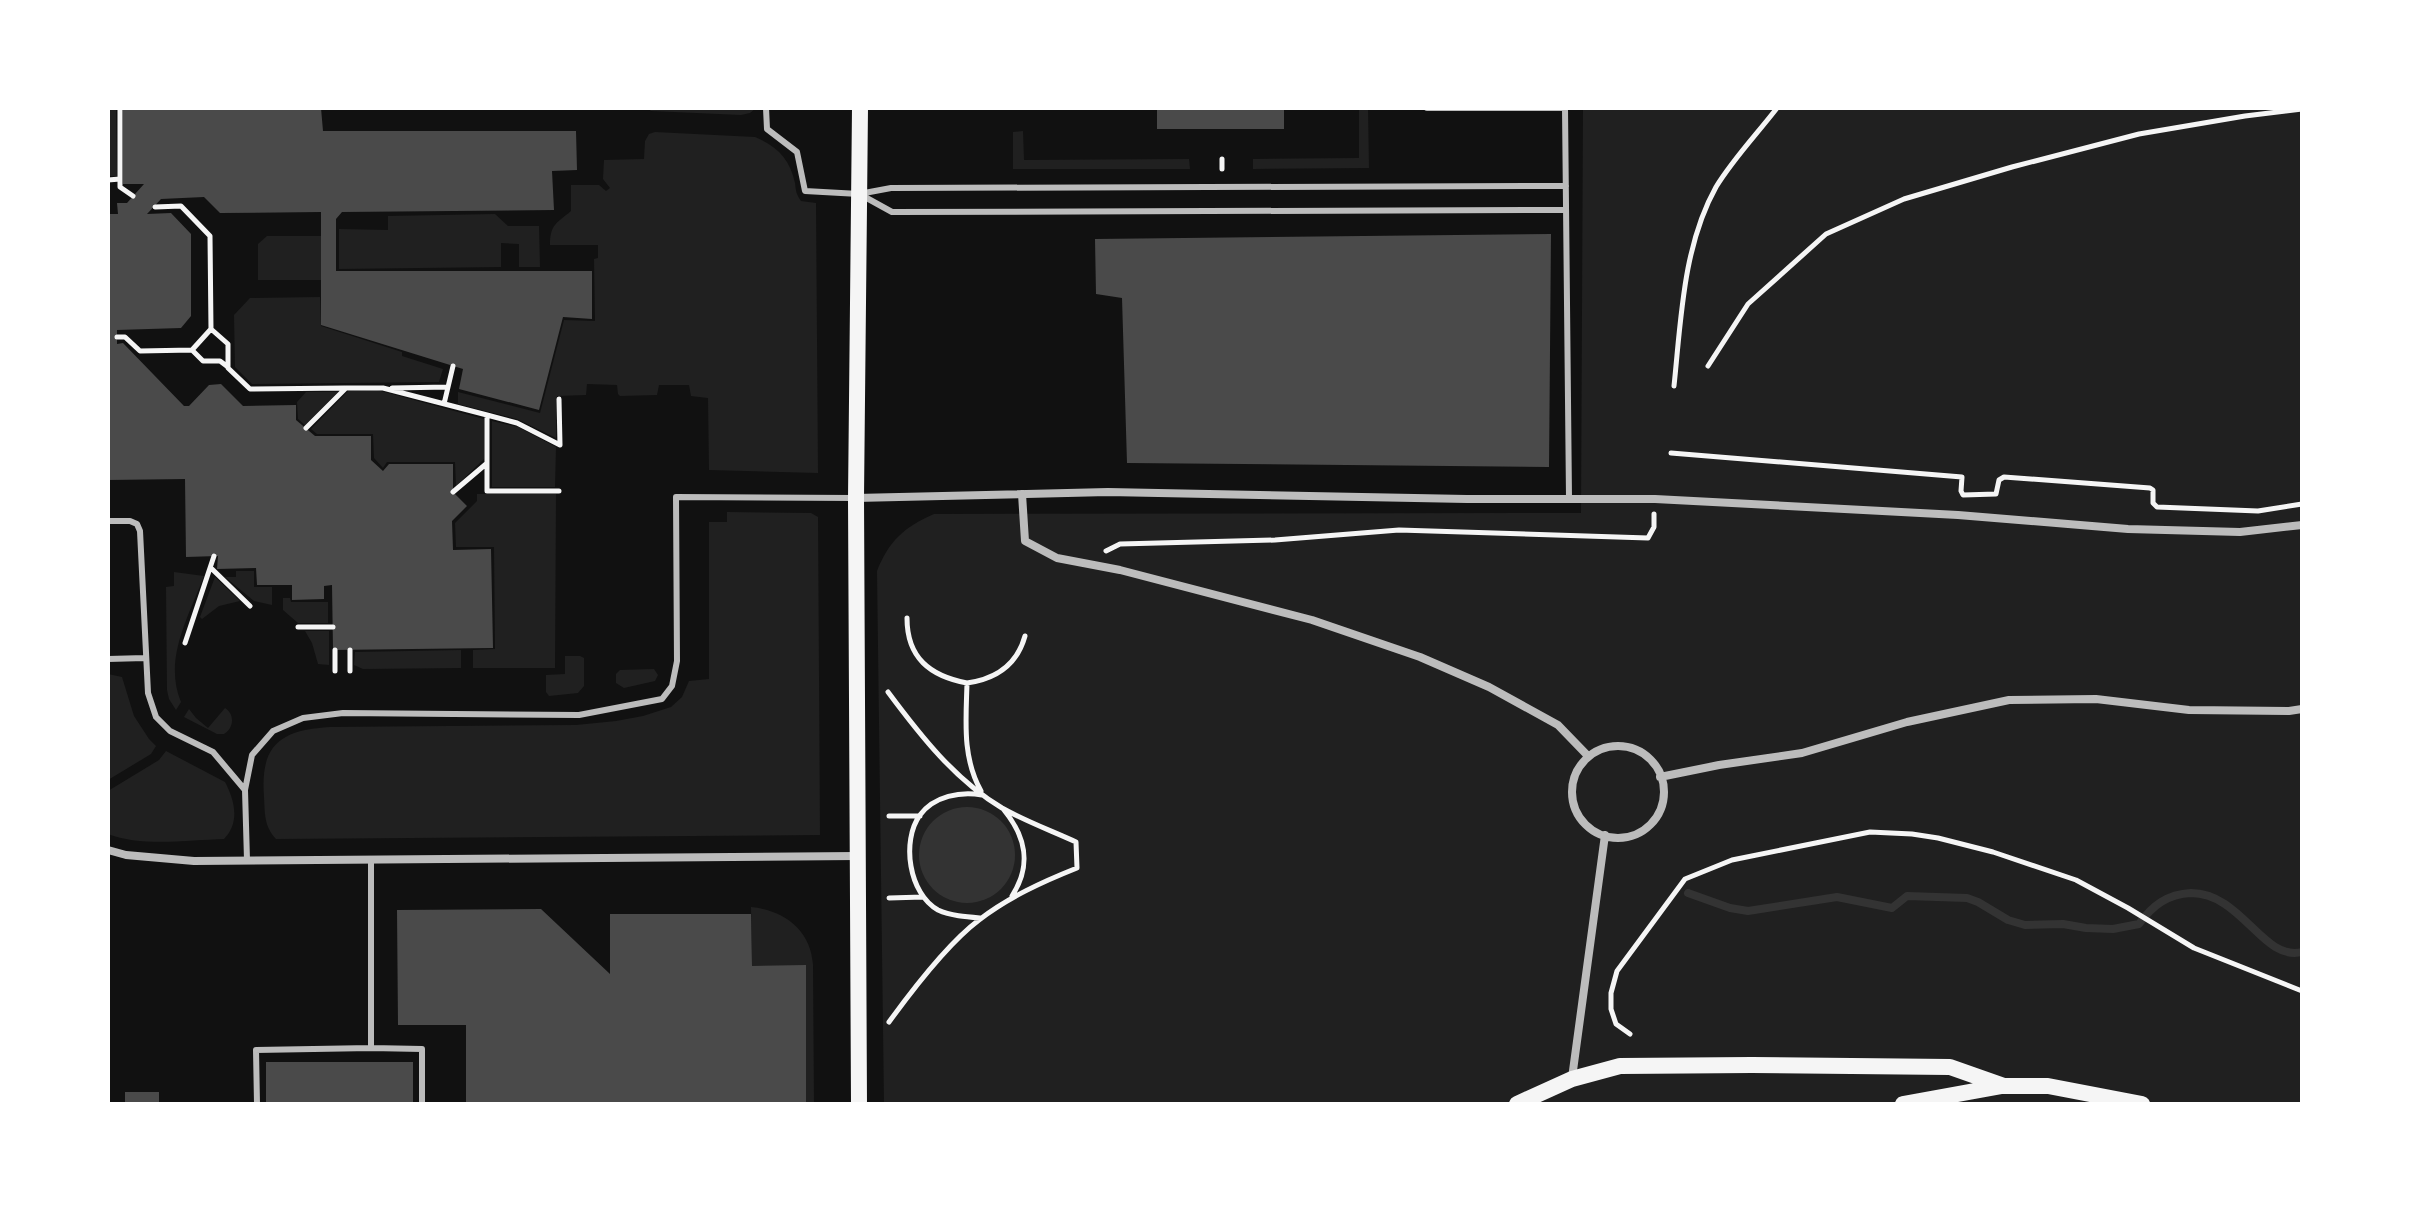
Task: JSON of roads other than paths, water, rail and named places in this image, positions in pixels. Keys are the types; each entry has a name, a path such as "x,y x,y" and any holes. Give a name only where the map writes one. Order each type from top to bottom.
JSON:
{"main road":[{"path":"859,1104 856,498 860,108"},
{"path":"1517,1104 1572,1079 1620,1066 1950,1067 2004,1086"},
{"path":"1903,1104 2004,1086 2048,1086 2142,1104"}],"street":[{"path":"856,498 1108,492 1687,500 1958,515 2144,530 2240,532 2302,525"},
{"path":"1022,494 1025,541 1057,558 1120,570 1312,620 1420,657 1489,687 1558,725 1588,756"},
{"path":"1660,777 1802,753 1907,722 2009,700 2096,699 2189,710 2302,709"},
{"path":"1609,746 1638,750 1654,762 1660,777 1664,797 1658,816 1648,828 1636,835 1618,839 1593,831 1581,820 1573,803 1572,785 1579,767 1588,756 1609,746"},
{"path":"1572,1079 1605,835"},
{"path":"108,850 126,855 194,861 857,856"}],"lane":[{"path":"766,108 767,129 797,152 805,191 859,194 891,188 1566,186"},
{"path":"1427,108 1565,108 1569,498"},
{"path":"859,194 892,212 1566,210"},
{"path":"247,860 245,790 252,755 273,731 303,718 343,713 579,715 662,699 672,686 677,661 676,497 856,498"},
{"path":"108,521 130,521 137,524 140,531 148,693 156,717 170,731 213,752 245,790"},
{"path":"108,659 145,658"},
{"path":"371,859 371,1048"},
{"path":"257,1104 256,1050 371,1048 422,1049 422,1104"}],"waterway":[{"path":"1688,893 1748,911 1837,897 1892,908 1907,896 1967,898 2008,920 2025,925 2063,924 2113,929 2139,924 2161,902 2191,893 2209,896 2224,904 2275,947 2288,952 2302,952"}]}
